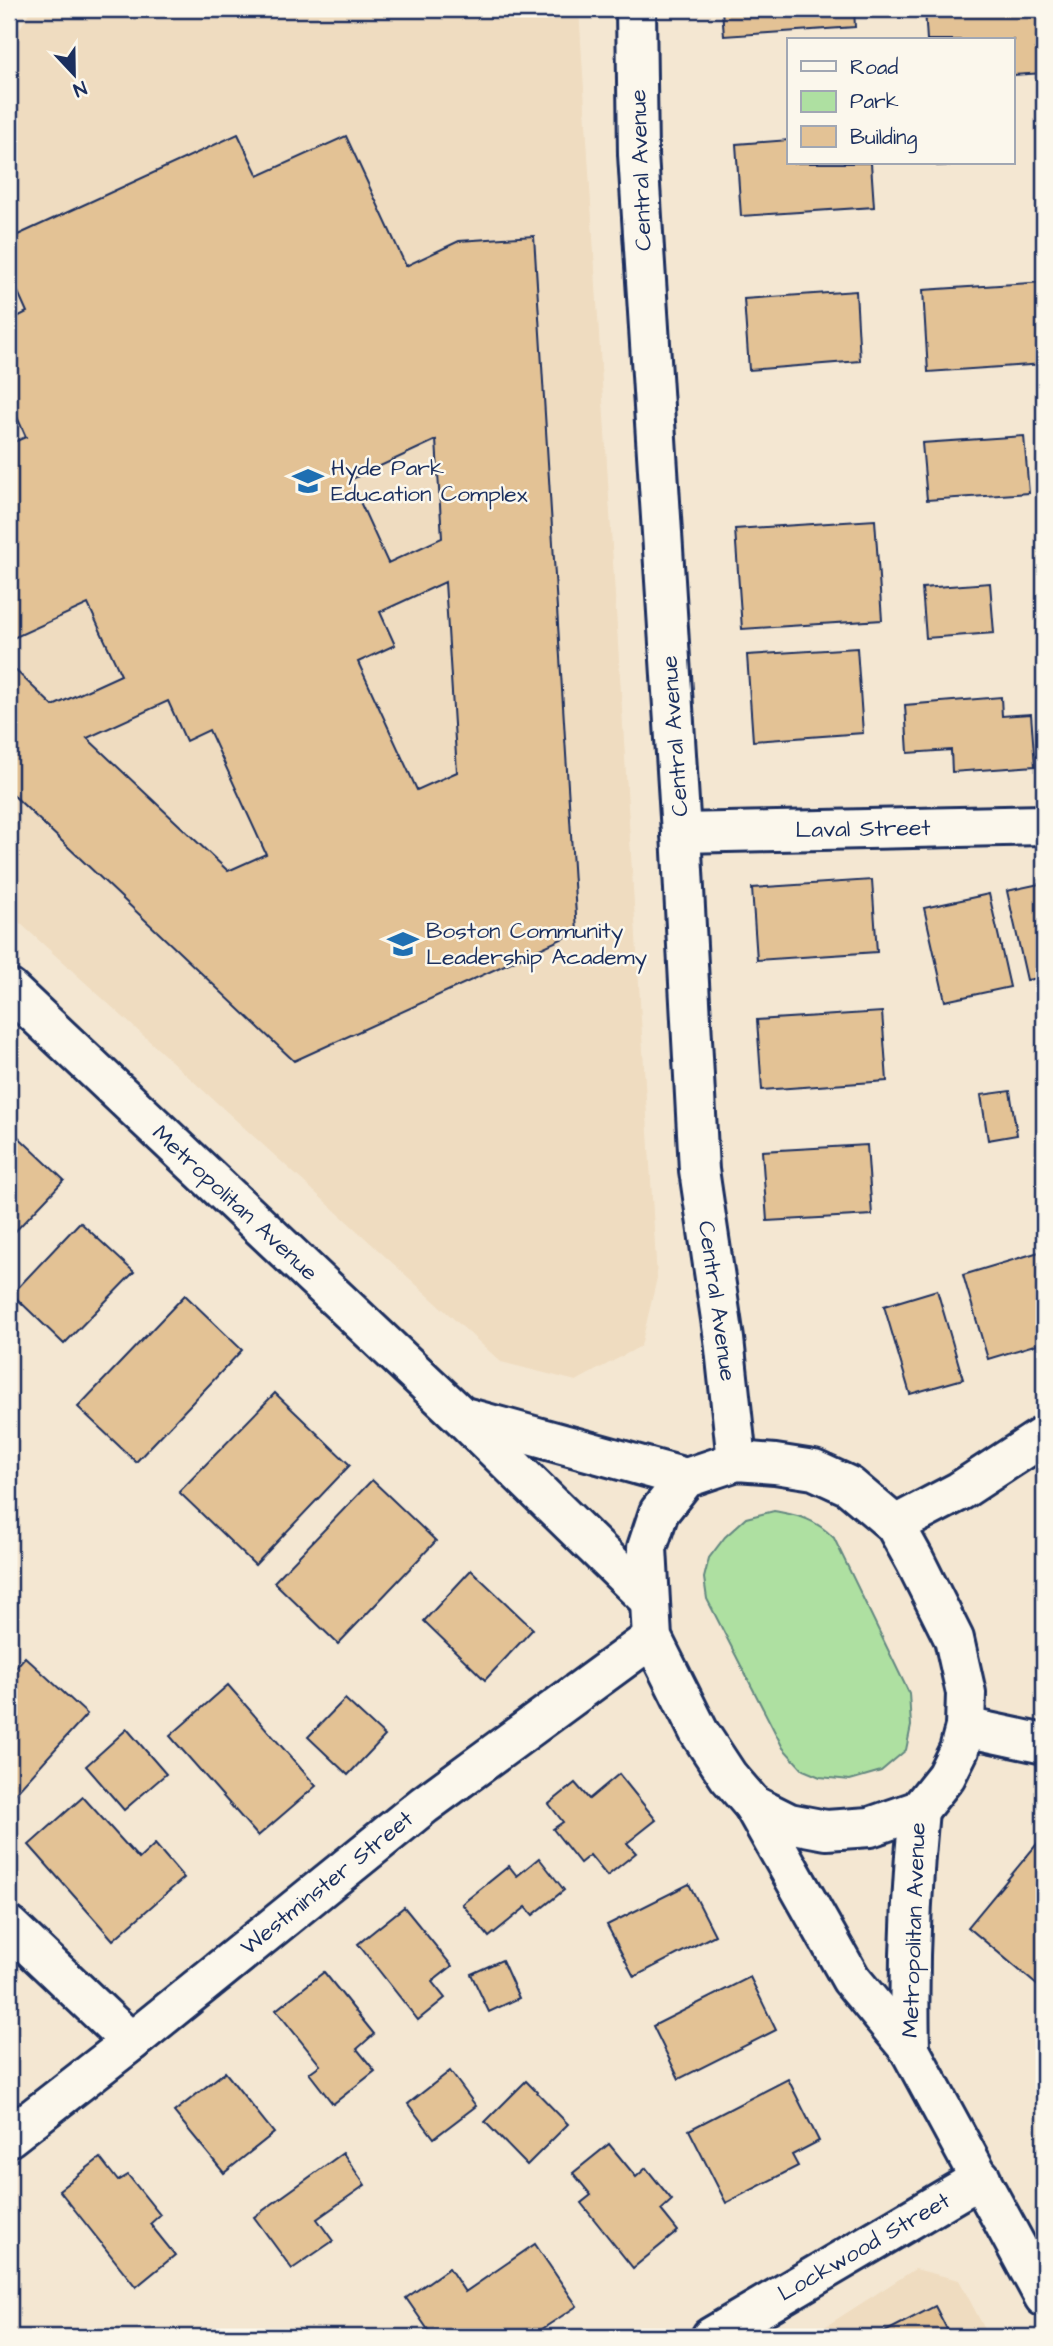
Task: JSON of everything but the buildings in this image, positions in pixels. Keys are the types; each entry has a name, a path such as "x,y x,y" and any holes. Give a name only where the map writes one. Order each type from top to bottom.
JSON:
{"street":[{"name":"Central Avenue","path":"636,9 639,167 681,833 699,1170 724,1339 737,1461"},
{"name":"Laval Street","path":"681,833 1044,825"},
{"name":"Metropolitan Avenue","path":"9,989 462,1417 648,1599"},
{"name":"Metropolitan Avenue","path":"462,1417 686,1478"},
{"path":"895,1525 960,1491 1044,1436"},
{"path":"737,1461 814,1471 849,1486 895,1525 954,1639 965,1693 965,1727 959,1750 946,1776 919,1810 870,1827 827,1830 789,1823 753,1805 728,1776 699,1732 652,1638 647,1548 659,1513 686,1478 737,1461"},
{"name":"Westminster Street","path":"9,2137 424,1805 652,1638"},
{"path":"965,1727 1044,1744"},
{"name":"Metropolitan Avenue","path":"753,1805 851,1979 910,2050 1044,2297"},
{"name":"Metropolitan Avenue","path":"910,2050 908,1962 911,1887 919,1810"},
{"path":"9,1926 131,2042"},
{"name":"Lockwood Street","path":"711,2337 981,2178"}],"shaded area":[{"name":"Hyde Park Education Complex","path":"31,9 579,9 657,1278 641,1346 576,1381 501,1362 9,913 9,48"},
{"path":"915,2269 959,2280 989,2337 809,2337"}],"green space":[{"path":"774,1511 806,1519 834,1538 909,1693 911,1726 906,1750 881,1771 850,1780 820,1777 803,1770 783,1748 707,1599 704,1578 709,1558 725,1537 746,1518"}],"place":[{"name":"Hyde Park Education Complex","path":"308,481"},
{"name":"Boston Community Leadership Academy","path":"403,944"}]}
